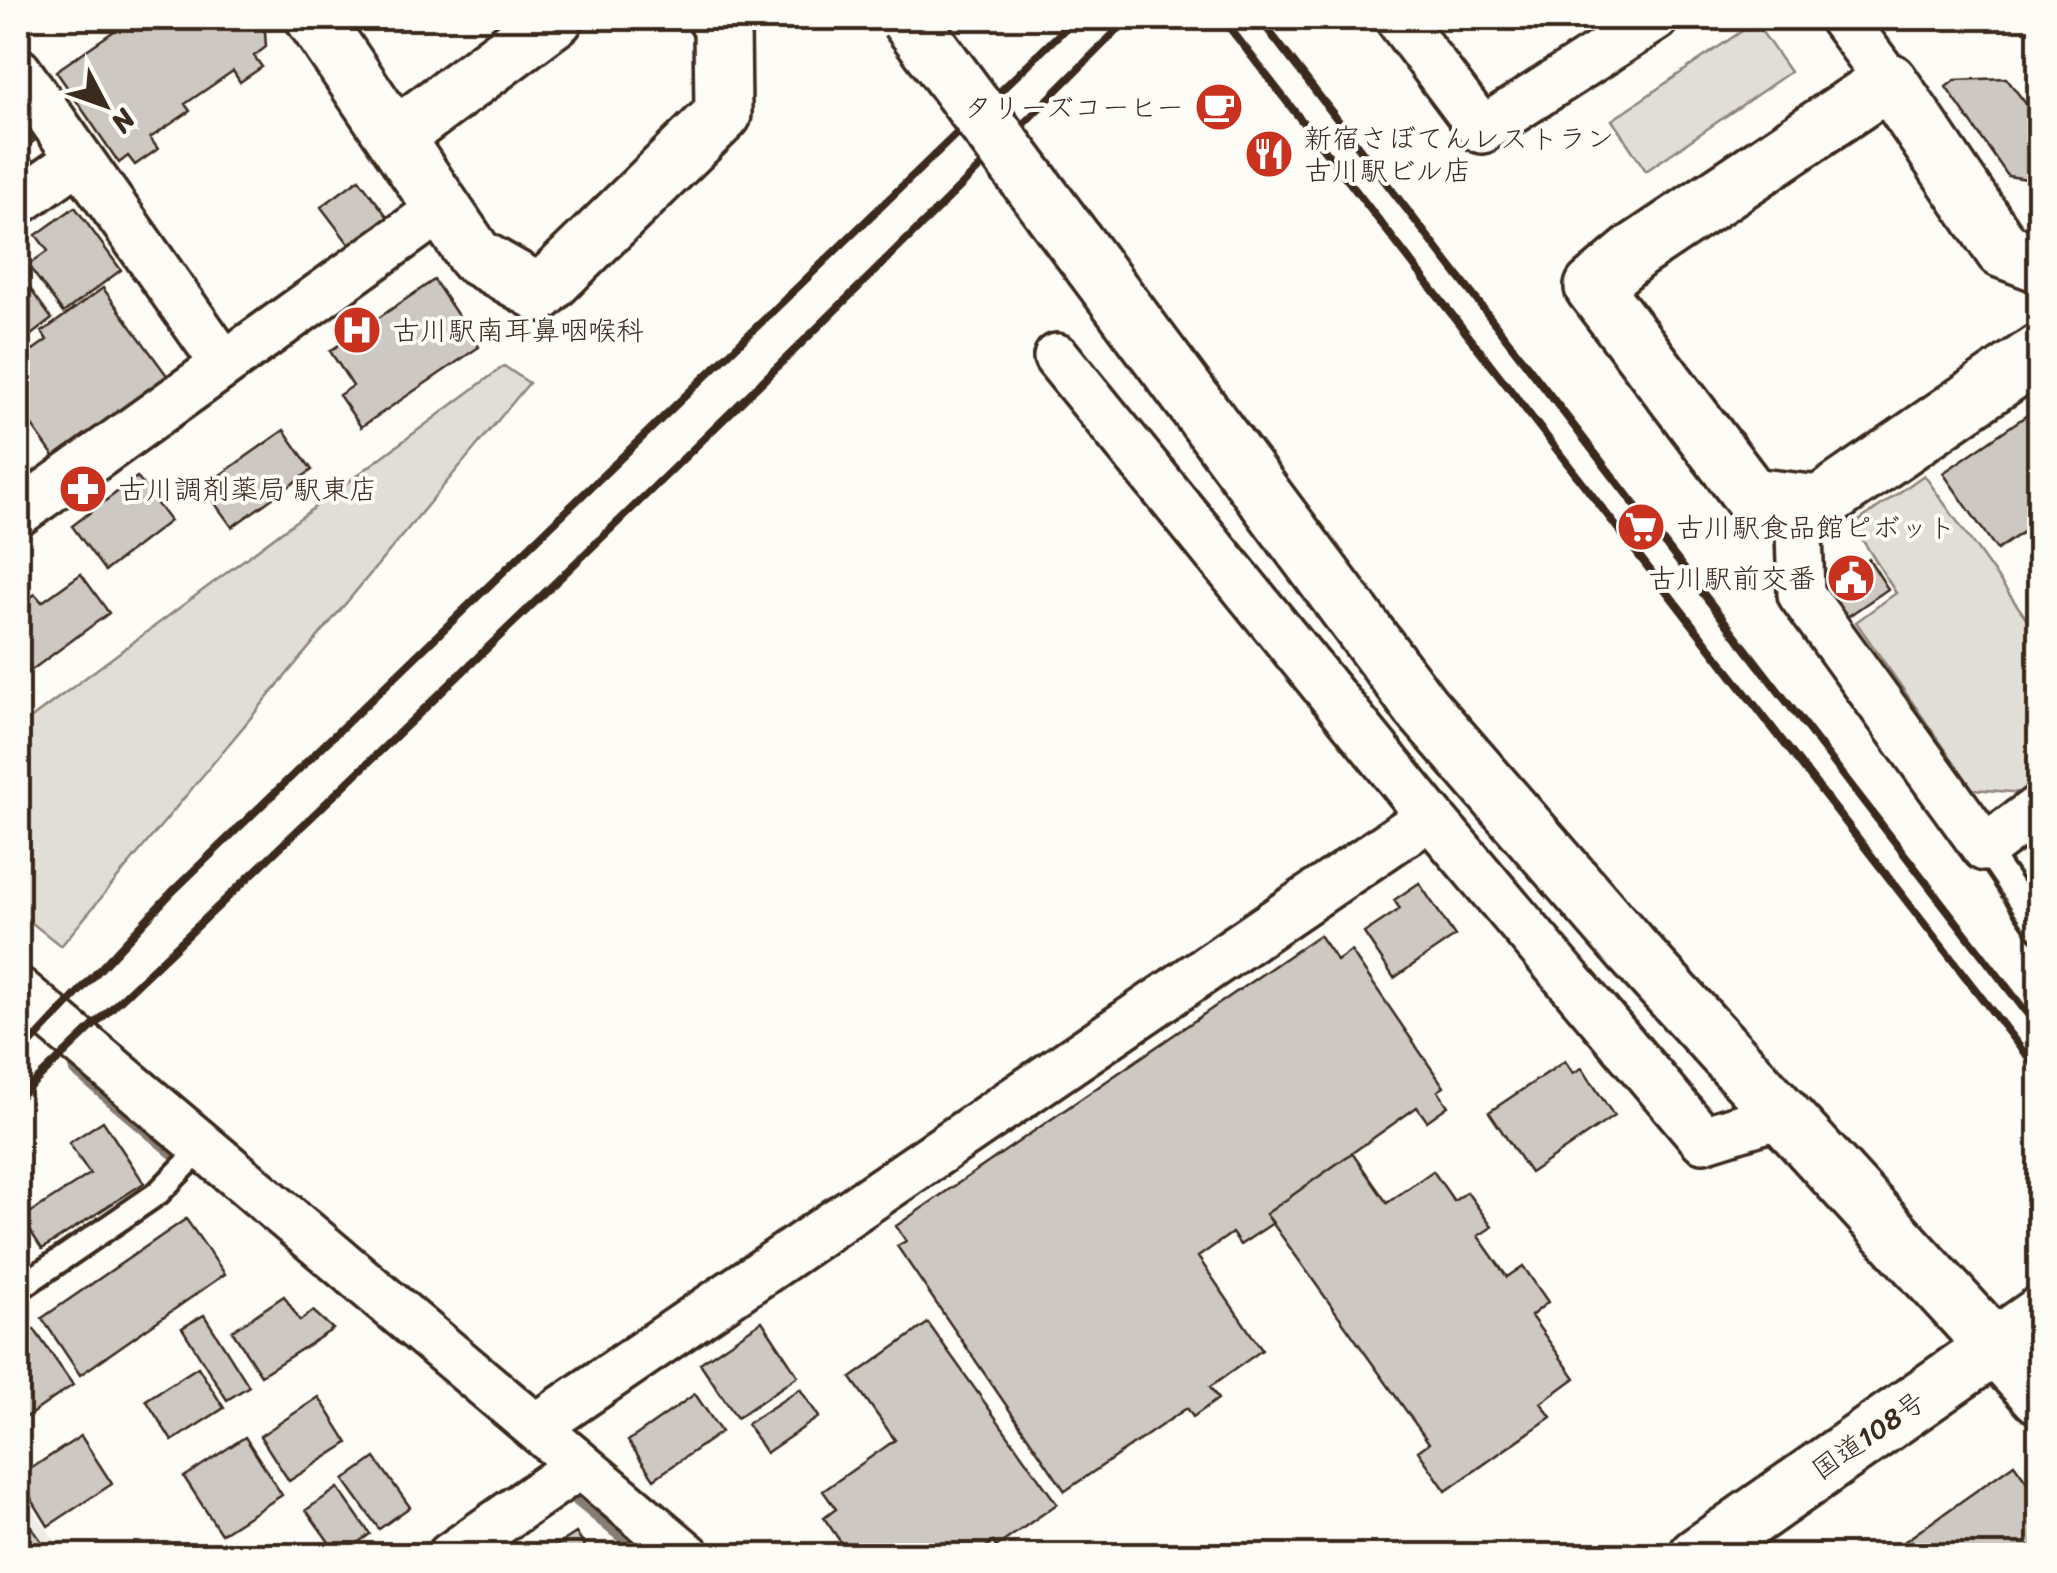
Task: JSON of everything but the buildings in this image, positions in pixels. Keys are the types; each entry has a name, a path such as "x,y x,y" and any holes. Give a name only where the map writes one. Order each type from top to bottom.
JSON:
{"main road":[{"path":"314,18 475,256 540,293 723,114 722,25 716,18"},
{"path":"395,137 555,18"},
{"path":"908,18 1421,707 1783,1114 2018,1331 2040,1396"},
{"path":"2037,358 1820,504 1751,496 1592,287 1636,251 1889,81 2003,250 2040,264"},
{"name":"国道108号","path":"1698,1556 2018,1331"}],"street":[{"path":"1398,18 1482,130 1656,18"},
{"path":"1842,18 1889,81"},
{"path":"18,71 224,364"},
{"path":"18,202 79,159"},
{"path":"18,513 442,208"},
{"path":"1057,357 1430,816 1703,1139 1783,1114"},
{"path":"1798,500 1801,594 1985,848 2040,807"},
{"path":"536,1427 1430,816"},
{"path":"18,990 688,1556"},
{"path":"450,1556 580,1465"}],"lane":[{"path":"1985,848 2040,929"},
{"path":"18,1289 158,1193 204,1146"}],"shaded area":[{"path":"1755,22 1790,72 1646,171 1612,120"},
{"path":"504,366 529,383 61,946 18,912 18,728"},
{"path":"1924,475 2039,636 2039,782 2024,793 1973,789 1856,622 1896,593 1853,525"},
{"path":"18,1488 65,1555 18,1555"}],"waterway":[{"path":"75,1070 175,1155"},
{"path":"577,1500 645,1556"}],"railway":[{"path":"18,1057 172,892 1076,18"},
{"path":"18,1098 716,427 1129,18"},
{"path":"1222,18 2040,1073"},
{"path":"1259,18 2040,1030"}],"place":[{"name":"タリーズコーヒー","path":"1219,107"},
{"name":"新宿さぼてんレストラン 古川駅ビル店","path":"1269,154"},
{"name":"古川駅南耳鼻咽喉科","path":"357,330"},
{"name":"古川調剤薬局 駅東店","path":"83,489"},
{"name":"古川駅食品館ピボット","path":"1641,527"},
{"name":"古川駅前交番","path":"1851,578"}]}
